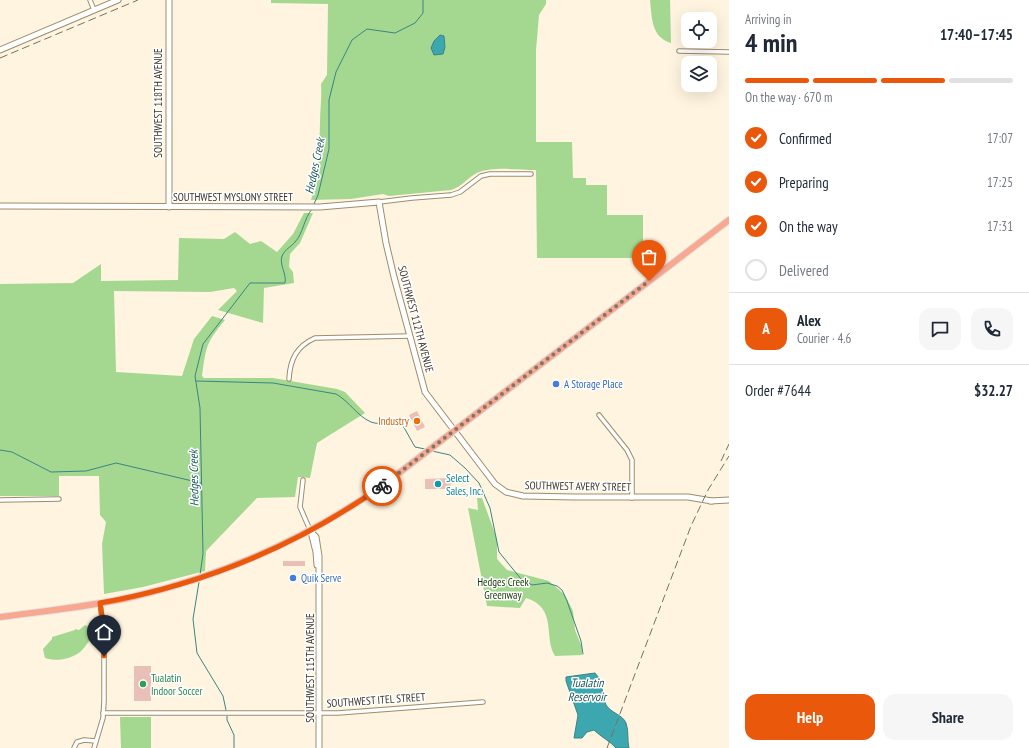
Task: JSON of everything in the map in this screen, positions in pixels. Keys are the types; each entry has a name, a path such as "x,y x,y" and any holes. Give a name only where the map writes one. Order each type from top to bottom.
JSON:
{"highway":[{"path":"0,617 100,603 159,590 210,575 252,559 310,531 366,496 454,431 729,220"}],"street":[{"path":"90,0 94,10"},
{"path":"0,50 118,0"},
{"name":"SOUTHWEST 118TH AVENUE","path":"169,0 169,207"},
{"path":"679,51 729,52"},
{"name":"SOUTHWEST MYSLONY STREET","path":"0,206 320,207 451,195 460,192 482,176 490,174 532,174"},
{"name":"SOUTHWEST 112TH AVENUE","path":"379,202 386,243 425,392 454,431"},
{"path":"289,379 290,363 300,347 311,340 320,337 410,336"},
{"path":"599,415 627,450 632,460 632,498"},
{"name":"SOUTHWEST AVERY STREET","path":"454,431 492,481 506,492 516,495 683,498 702,502 729,500"},
{"name":"SOUTHWEST 115TH AVENUE","path":"302,480 300,507 310,531 316,537 319,547 319,748"},
{"path":"0,500 59,499"},
{"path":"94,748 103,713 104,636 100,603"},
{"name":"SOUTHWEST ITEL STREET","path":"103,713 320,713 483,702"},
{"path":"74,748 77,742 84,740 96,741"}],"green space":[{"path":"271,0 546,0 546,4 539,15 536,50 536,142 572,142 573,178 586,178 586,185 607,185 607,215 643,215 643,258 537,258 536,170 498,169 484,171 473,175 458,187 451,190 389,196 383,194 351,199 311,200 316,182 318,162 321,84 327,75 328,4 271,3"},
{"path":"650,0 670,0 671,43 664,40 656,32 652,20"},
{"path":"304,213 313,213 300,243 290,254 289,267 293,272 294,283 264,288 263,323 218,310 237,291 234,288 210,292 114,291 116,372 182,376 194,339 212,316 225,320 214,334 208,345 202,376 204,378 273,378 337,389 345,392 365,413 317,443 310,478 298,477 295,497 257,498 206,551 205,571 143,587 104,594 102,544 106,522 100,515 99,476 59,476 59,496 0,496 0,284 73,283 101,264 101,281 178,280 179,238 224,239 235,232 250,244 261,241 277,252 293,234"},
{"name":"Hedges Creek Greenway","path":"477,498 482,498 497,539 497,559 507,570 549,581 565,595 573,611 575,630 582,647 582,655 555,656 550,640 546,616 536,603 526,598 520,608 487,606 468,508 478,510"},
{"path":"85,625 89,627 91,639 80,652 64,659 54,660 45,658 43,649 52,637 75,629 79,630"},
{"path":"120,717 151,717 151,748 121,748"}],"water":[{"path":"440,35 444,36 445,47 443,54 434,55 431,48 434,41"},
{"name":"Tualatin Reservoir","path":"595,673 600,680 606,705 626,723 629,748 616,748 594,730 587,732 582,738 574,738 578,715 566,681 566,677"}],"building":[{"name":"Industry","path":"417,411 425,427 417,431 409,415"},
{"name":"Select Sales, Inc.","path":"450,478 451,489 425,489 425,479"},
{"path":"283,561 305,561 305,566 283,566"},
{"name":"Tualatin Indoor Soccer","path":"134,666 151,666 151,701 134,701"}],"waterway":[{"name":"Hedges Creek","path":"314,204 318,195 329,149 329,100 336,72 352,40 367,29 395,33 415,23 423,13 423,0"},
{"name":"Hedges Creek","path":"200,575 203,554 200,408 195,376 203,344 250,283 285,283 285,276 281,263 282,256 298,239 312,209"},
{"name":"Hedges Creek","path":"196,381 273,383 336,394 345,400 361,416 371,422 402,424 415,447 425,449"},
{"path":"0,450 12,452 51,472 86,471 116,463 201,483"},
{"name":"Hedges Creek","path":"432,451 450,455 479,483 490,508 499,552 521,579 532,585 547,583 557,586 562,590 581,641 583,654"},
{"name":"Hedges Creek","path":"199,582 193,619 197,653 223,696 226,710"},
{"name":"Hedges Creek","path":"227,716 227,720 234,735 234,748"}],"railway":[{"path":"0,58 138,0"},
{"path":"721,461 729,444"},
{"path":"607,748 691,526 708,490 729,456"}],"way so far":[{"path":"382,486 649,281"}],"place":[{"name":"A Storage Place","path":"556,384"},
{"name":"Industry","path":"417,421"},
{"name":"Select Sales, Inc.","path":"438,484"},
{"name":"Quik Serve","path":"293,578"},
{"name":"Tualatin Indoor Soccer","path":"143,684"}],"route":[{"path":"104,656 103,622 100,603 188,582 252,559 290,542 310,531 382,486"}]}
